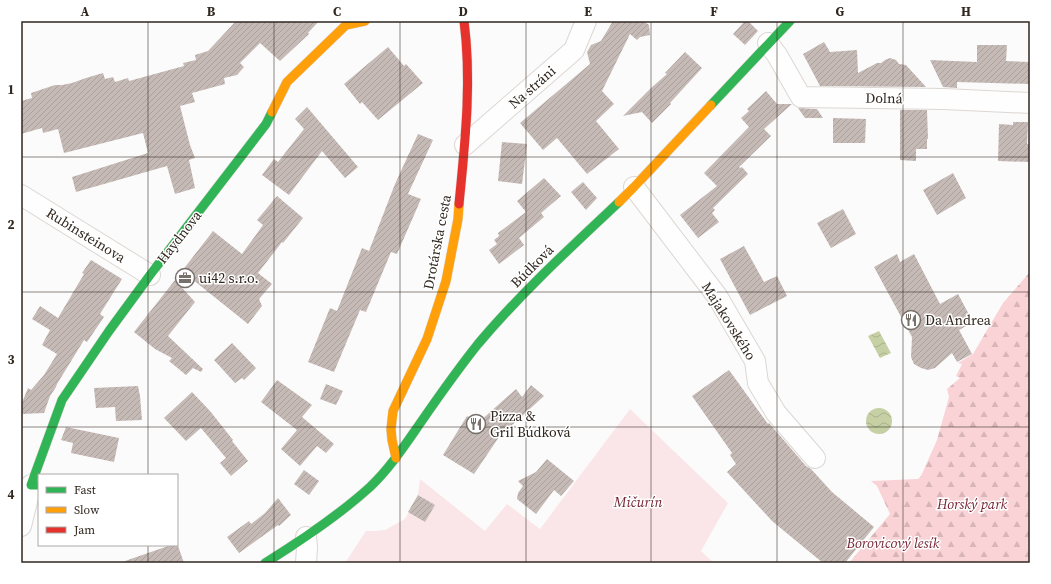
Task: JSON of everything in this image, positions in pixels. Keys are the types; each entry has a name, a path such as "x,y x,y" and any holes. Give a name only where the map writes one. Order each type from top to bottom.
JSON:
{"street":[{"name":"Haydnova","path":"38,474 62,400 150,274 266,124 287,82 346,25 365,21"},
{"name":"Drotárska cesta","path":"396,458 390,428 391,418 427,339 446,282 458,219 465,146 468,87 467,44 464,21"},
{"name":"Na stráni","path":"465,146 574,50 586,21"},
{"name":"Búdková","path":"265,563 306,537 336,515 371,486 396,458 433,405 478,345 496,324 546,271 634,187 790,21"},
{"name":"Dolná","path":"768,43 777,55 801,97 944,99 1030,103"},
{"name":"Majakovského","path":"634,187 717,296 755,361 758,383 776,413 815,458"},
{"name":"Rubinsteinova","path":"21,195 150,274"},
{"name":"Haydnova","path":"21,526 35,485"},
{"path":"306,537 306,563"}],"green space":[{"name":"Horský park","path":"1030,272 1030,563 849,563 890,514 877,486 871,481 918,479 921,476 937,440 949,397 947,389 960,378 956,376 962,364 958,363 973,354 1003,303"},
{"name":"Mičurín","path":"630,409 728,503 701,551 714,563 345,563 366,531 385,530 405,519 418,495 420,479 485,531 507,504 540,529"}],"water":[{"path":"879,331 891,353 880,358 868,336"},
{"path":"879,408 888,412 892,421 888,430 879,434 870,430 866,421 870,412"}],"building":[{"path":"236,21 319,21 308,33 309,34 280,61 260,43 240,63 244,67 237,75 224,78 225,84 192,93 195,102 180,106 190,145 195,158 189,160 195,188 175,194 167,166 76,192 72,177 148,153 143,133 64,153 58,129 43,133 42,128 21,134 21,101 32,98 31,93 55,85 72,83 103,73 105,79 113,77 115,82 128,78 129,81 184,66 183,63 196,60 195,55 208,51"},
{"path":"613,21 643,21 649,25 650,35 640,37 637,40 630,34 602,91 614,104 596,121 619,149 587,174 557,138 543,150 520,123 590,64 587,52 591,45 601,41"},
{"path":"745,21 748,21 758,31 745,45 733,34"},
{"path":"824,42 830,52 857,50 858,73 890,58 896,60 899,64 906,65 926,87 820,86 803,54"},
{"path":"977,45 1007,45 1006,61 1030,62 1030,84 957,82 957,88 943,87 930,60 977,62"},
{"path":"388,47 404,66 406,64 423,83 378,120 362,102 360,104 344,84"},
{"path":"685,52 702,68 670,103 671,104 652,123 642,112 623,116 667,74 665,73"},
{"path":"766,91 777,104 792,104 764,129 771,136 739,167 742,167 748,174 713,208 715,210 712,213 719,222 698,238 680,215 717,186 704,173 749,127 741,118 749,111 747,109"},
{"path":"307,107 358,167 345,178 322,151 289,195 262,175 274,159 278,162 304,129 295,119"},
{"path":"798,108 817,109 823,118 805,118"},
{"path":"900,110 927,110 927,149 916,149 916,161 900,160"},
{"path":"833,118 866,119 865,143 833,143"},
{"path":"1013,122 1028,122 1027,144 1030,144 1030,162 998,161 999,124 1013,125"},
{"path":"418,134 433,140 408,194 421,199 397,254 391,252 366,312 360,310 334,372 308,362 330,308 337,311 362,248 369,251 395,184"},
{"path":"502,142 527,144 522,184 498,181"},
{"path":"953,173 966,198 937,215 923,190"},
{"path":"544,178 561,196 541,213 544,217 519,238 524,245 499,264 489,250 497,244 494,240 499,236 498,233 526,212 517,201"},
{"path":"583,182 597,198 586,210 571,192"},
{"path":"277,196 303,218 258,273 272,284 259,299 262,306 248,324 182,271 213,231 242,254 263,225 257,220"},
{"path":"843,209 856,234 831,248 817,223"},
{"path":"744,246 764,282 777,276 787,296 750,315 720,259"},
{"path":"897,254 900,262 914,254 940,304 958,294 973,322 959,330 972,354 957,362 952,353 935,368 928,370 914,364 911,357 912,337 874,267"},
{"path":"91,260 122,279 100,314 104,317 87,342 84,340 50,396 44,413 21,414 21,405 28,388 31,390 44,375 57,354 42,345 50,330 32,319 40,306 58,318 84,274 82,273"},
{"path":"175,280 195,302 168,336 203,369 201,372 193,368 186,375 169,361 172,358 155,349 134,332"},
{"path":"232,343 256,368 244,380 242,378 235,383 214,360"},
{"path":"729,370 768,424 769,423 806,466 811,469 832,492 874,527 845,563 823,563 772,521 727,472 736,464 730,455 732,453 692,396"},
{"path":"277,380 312,405 302,417 334,444 326,453 317,446 300,466 281,449 297,430 261,402"},
{"path":"326,384 343,391 336,405 320,399"},
{"path":"531,385 544,396 499,437 474,474 443,455 467,416 478,423 516,389 522,397"},
{"path":"138,386 142,420 116,421 115,407 96,408 94,388"},
{"path":"192,392 210,411 248,461 231,476 220,463 226,458 201,428 186,441 164,418"},
{"path":"66,427 119,438 114,462 71,453 73,443 61,440"},
{"path":"547,459 574,481 561,496 554,490 536,514 517,499 518,493 523,486 518,481 536,472"},
{"path":"304,470 319,481 309,495 294,484"},
{"path":"418,495 435,505 425,522 408,512"},
{"path":"278,498 291,515 279,526 278,525 239,553 227,537 249,521 251,524 265,513"},
{"path":"168,546 178,546 184,563 125,563 125,561"}],"traffic: fast":[{"path":"711,105 790,21"},
{"path":"38,485 31,485 62,400 109,331 266,124 272,112"},
{"path":"265,563 332,518 358,498 377,480 397,456 463,363 494,325 546,271 619,202"}],"traffic: slow":[{"path":"272,112 287,82 346,25 365,21"},
{"path":"619,202 711,105"},
{"path":"396,458 391,429 393,411 427,339 446,281 458,219 459,204"}],"traffic: jam":[{"path":"459,204 468,90 464,21"}],"place":[{"name":"ui42 s.r.o.","path":"185,278"},
{"name":"Da Andrea","path":"911,320"},
{"name":"Pizza & Gril Búdková","path":"476,424"}],"park label":[{"name":"Borovicový lesík","path":"893,543"}]}
